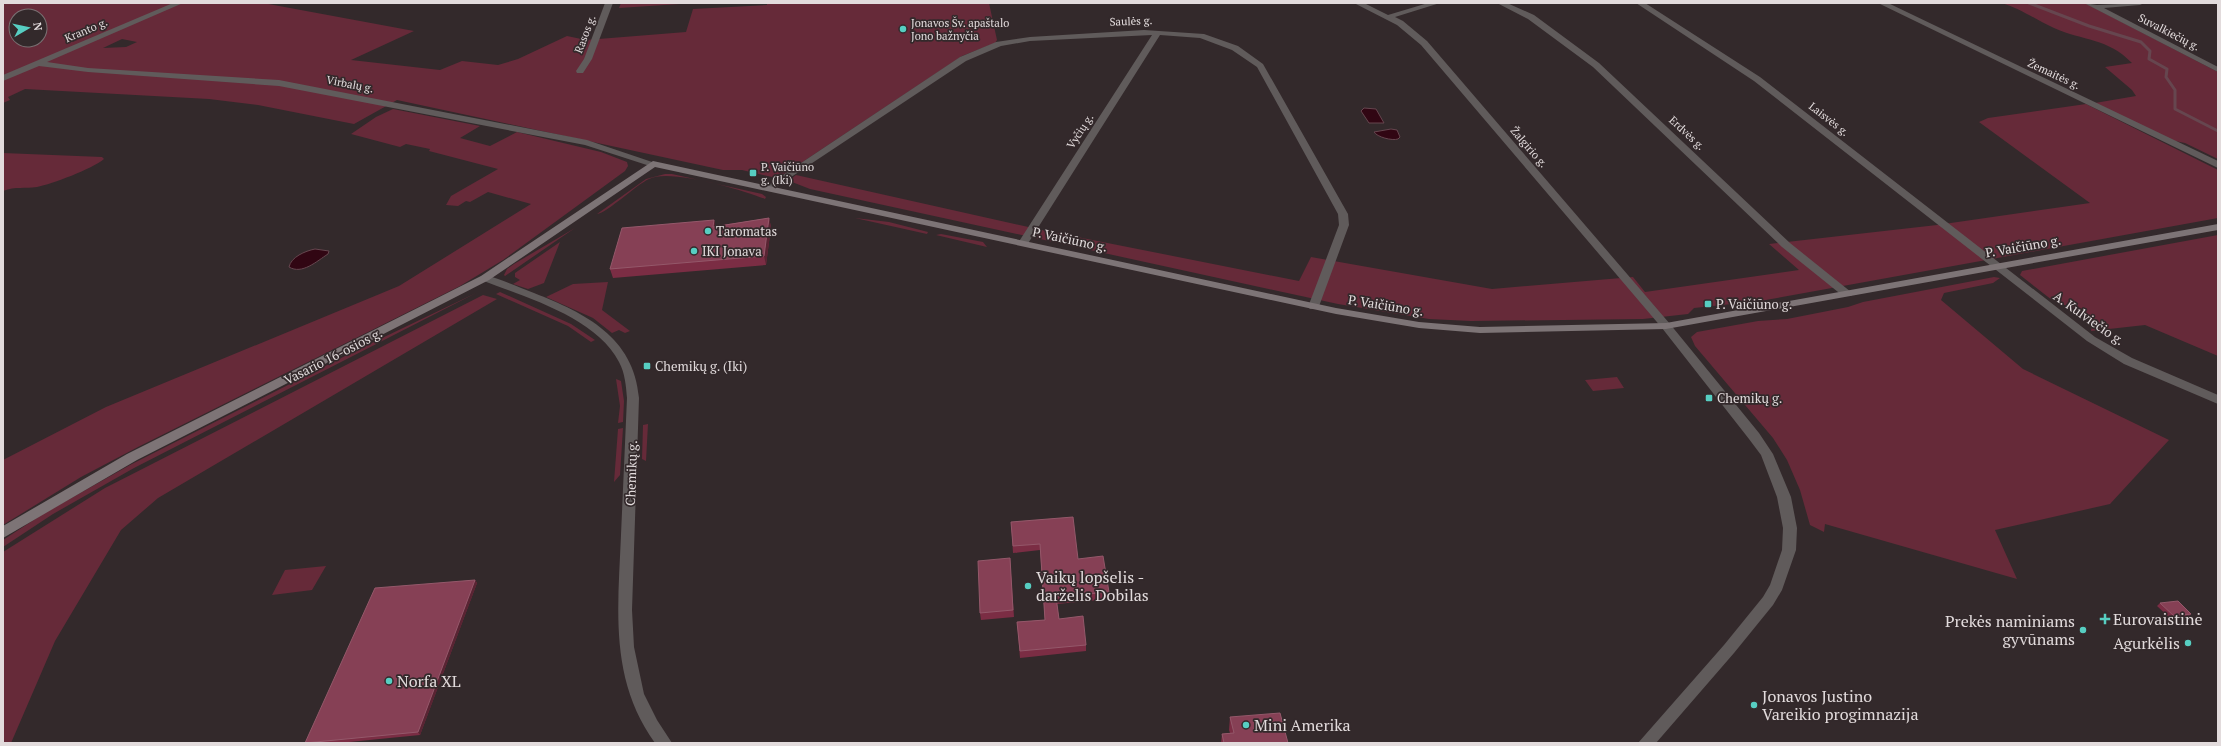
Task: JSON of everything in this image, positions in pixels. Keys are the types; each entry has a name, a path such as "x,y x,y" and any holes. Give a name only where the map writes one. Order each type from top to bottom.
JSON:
{"main road":[{"name":"P. Vaičiūno g.","path":"653,164 770,187 1391,322 1449,328 1523,330 1666,326 1847,294 1996,265 2218,227"},
{"name":"Vasario 16-osios g.","path":"3,533 44,507 132,457 485,278 653,164"}],"street":[{"name":"Kranto g.","path":"3,78 179,3"},
{"name":"Rasos g.","path":"580,71 588,59 608,3"},
{"name":"Žalgirio g.","path":"1358,3 1388,17 1411,31 1424,43 1666,326"},
{"path":"1388,17 1436,3"},
{"name":"Erdvės g.","path":"1501,3 1530,17 1596,65 1786,245 1847,294"},
{"name":"Laisvės g.","path":"1640,3 1757,78 1996,265"},
{"name":"Žemaitės g.","path":"1882,3 2218,165"},
{"name":"Suvalkiečių g.","path":"2088,3 2218,70"},
{"path":"2096,7 2140,3"},
{"name":"Saulės g.","path":"770,187 963,58 999,44 1030,39 1158,32 1201,36 1235,48 1260,66 1343,214 1344,224 1314,306"},
{"name":"Vyčių g.","path":"1023,243 1158,32"},
{"name":"Virbalų g.","path":"36,63 88,70 268,81 587,144 653,164"},
{"name":"A. Kulviečio g.","path":"1996,265 2106,350 2218,400"},
{"name":"Chemikų g.","path":"485,278 581,320 614,344 628,369 633,398 625,610 626,647 636,694 651,725 664,743"},
{"path":"1646,743 1729,649 1768,601 1782,577 1789,550 1790,528 1784,497 1767,454 1666,326"}],"shaded area":[{"path":"3,3 263,3 414,31 351,60 440,70 462,61 498,65 518,59 567,36 586,40 686,32 693,9 767,5 767,3 989,3 997,40 995,43 962,56 786,173 772,177 742,170 723,170 397,100 354,124 258,105 209,99 25,89 8,97 10,100 3,103","holes":["122,39 137,42 126,47 103,48"]},
{"path":"621,3 695,3 619,8"},
{"path":"2001,3 2085,3 2218,72 2218,159 2185,143 2170,140 2095,103 2136,96 2132,90 2105,67 2132,63 2123,55 2104,44 2054,28 2021,11"},
{"path":"2086,104 2218,170 2218,218 1760,301 1694,308 1688,314 1643,319 1471,321 1429,319 1338,304 810,189 792,182 791,179 796,175 1042,230 1299,281 1311,257 1492,289 1633,277 1645,292 1799,270 1769,244 1937,225 2090,203 1979,122 1988,118"},
{"path":"1364,108 1376,109 1384,123 1369,123 1361,111"},
{"path":"393,109 480,126 460,138 490,146 517,132 601,152 627,162 628,166 625,171 503,260 460,286 138,447 81,477 3,525 3,460 106,407 399,286 531,204 488,192 470,202 466,201 458,206 446,205 451,196 498,169 429,151 430,149 406,144 400,147 351,134 376,117"},
{"path":"1391,129 1397,130 1400,137 1398,139 1385,138 1374,132"},
{"path":"3,153 102,157 104,159 72,176 52,183 37,187 16,188 3,191"},
{"path":"665,174 672,174 703,181 672,176 659,176 649,179 608,209 597,214 646,179"},
{"path":"711,183 762,194 766,197 765,199"},
{"path":"855,218 889,222 928,232 927,234"},
{"path":"575,228 505,276 504,275 507,269 514,264"},
{"path":"941,234 983,242 987,247 936,235"},
{"path":"2218,235 2218,356 2145,325 2091,331 2092,324 2072,308 2052,300 2020,275 2022,271"},
{"path":"560,242 544,283 528,289 513,284 520,280 515,277 515,273"},
{"path":"315,249 329,251 328,254 304,268 294,269 289,267 290,263 295,257"},
{"path":"1994,277 2000,278 1993,283 1944,293 1941,300 2023,369 2169,440 2110,504 1995,530 2017,579 1825,524 1824,532 1810,525 1800,490 1787,460 1773,438 1695,346 1691,337 1697,332 1758,321 1787,319 1848,307 1863,302"},
{"path":"608,282 602,310 630,331 625,333 619,330 612,333 593,318 546,297 573,284"},
{"path":"500,292 571,324 595,340 591,342 568,326 496,294"},
{"path":"476,293 134,468 53,514 3,547 3,540 43,514 130,465 355,351"},
{"path":"483,295 497,299 158,498 121,530 55,641 11,743 3,743 3,552 105,488"},
{"path":"1617,377 1624,388 1593,391 1585,380"},
{"path":"616,379 621,381 624,401 623,422 618,423 620,406"},
{"path":"648,424 646,461 642,459 643,425"},
{"path":"623,428 620,475 614,482 618,429"},
{"path":"326,566 312,590 272,595 285,570"}],"building":[{"name":"IKI Jonava","path":"769,218 764,256 610,269 622,228 714,220 713,227"},
{"path":"1073,517 1078,559 1103,556 1109,592 1056,597 1059,619 1083,616 1086,645 1020,651 1017,622 1045,620 1040,544 1013,546 1011,522"},
{"path":"1010,558 1013,610 980,613 978,561"},
{"name":"Norfa XL","path":"475,580 418,732 305,743 375,588"},
{"path":"2178,601 2191,614 2174,616 2160,603"},
{"path":"1280,713 1288,743 1224,743 1222,734 1234,733 1230,717"}],"waterway":[{"path":"2029,3 2089,26 2141,42 2150,51 2149,59 2167,69 2166,77 2175,90 2175,109 2218,131"}],"place":[{"name":"Jonavos Šv. apaštalo Jono bažnyčia","path":"903,29"},
{"name":"P. Vaičiūno g. (Iki)","path":"753,173"},
{"name":"Taromatas","path":"708,231"},
{"name":"IKI Jonava","path":"694,251"},
{"name":"P. Vaičiūno g.","path":"1708,304"},
{"name":"Chemikų g. (Iki)","path":"647,366"},
{"name":"Chemikų g.","path":"1709,398"},
{"name":"Vaikų lopšelis - darželis Dobilas","path":"1028,586"},
{"name":"Eurovaistinė","path":"2105,619"},
{"name":"Prekės naminiams gyvūnams","path":"2083,630"},
{"name":"Agurkėlis","path":"2188,643"},
{"name":"Norfa XL","path":"389,681"},
{"name":"Jonavos Justino Vareikio progimnazija","path":"1754,705"},
{"name":"Mini Amerika","path":"1246,725"}]}
